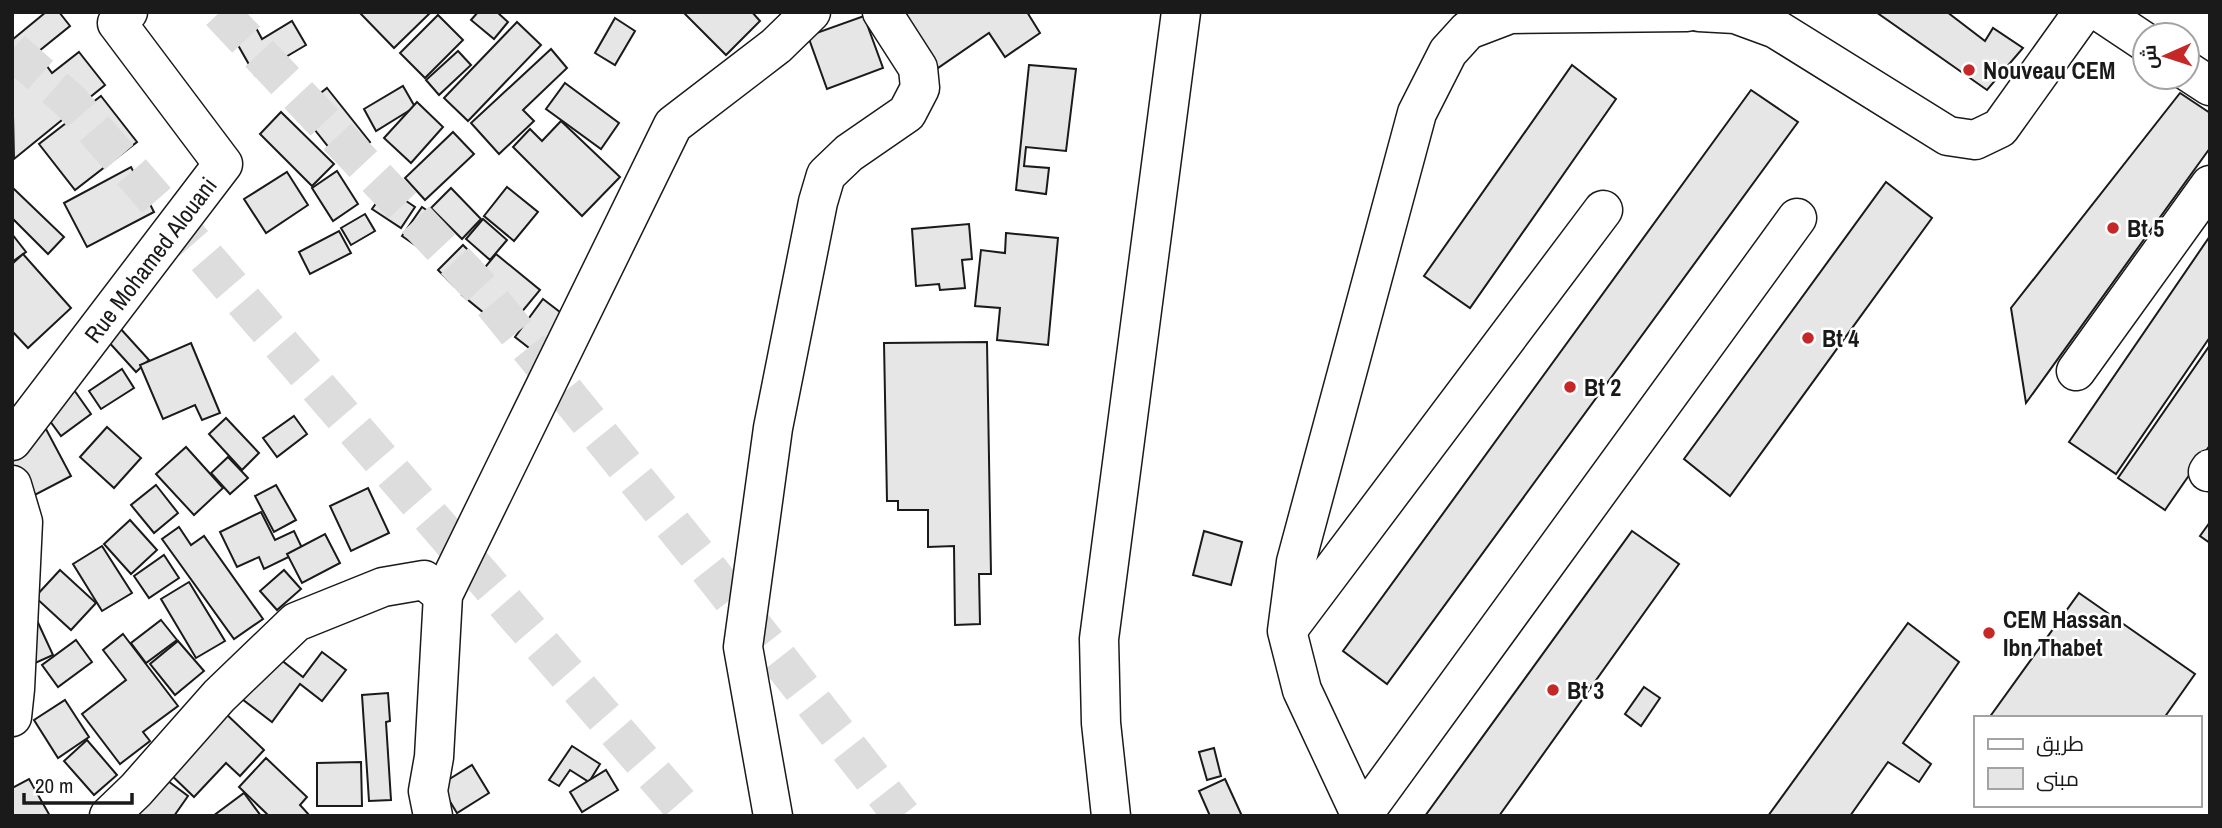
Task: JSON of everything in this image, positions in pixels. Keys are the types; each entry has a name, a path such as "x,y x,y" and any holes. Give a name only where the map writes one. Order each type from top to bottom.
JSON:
{"street":[{"name":"Rue Mohamed Alouani","path":"12,441 223,164 117,23 128,12"},
{"path":"433,816 428,791 434,757 443,595 673,125 776,46 811,12"},
{"path":"773,816 743,646 774,428 818,202 826,175 849,153 907,113 920,88 918,68 882,12"},
{"path":"1111,816 1101,723 1099,639 1181,12"},
{"path":"1687,12 1510,14 1468,30 1448,52 1417,113 1296,562 1287,631 1302,690 1362,816 1797,218"},
{"path":"1699,12 1735,14 1776,29 1948,136 1975,140 2000,128 2083,12"},
{"path":"2100,12 2131,33"},
{"path":"2076,371 2210,185"},
{"path":"1287,631 1603,210"},
{"path":"12,485 23,522 12,717"},
{"path":"108,816 136,790 219,696 296,622 383,587 424,580 443,595"}],"building":[{"path":"46,12 59,12 70,26 13,72 12,40"},
{"path":"359,12 429,12 430,13 394,48"},
{"path":"478,12 497,12 508,22 494,39 471,20"},
{"path":"685,12 752,12 760,21 726,55"},
{"path":"895,12 1027,12 1040,33 1005,57 989,33 935,70"},
{"path":"1876,12 1947,12 1985,41 1993,28 2023,48 1987,90"},
{"path":"438,15 463,40 425,78 400,53"},
{"path":"864,16 883,68 827,89 808,36"},
{"path":"615,18 635,31 615,65 595,53"},
{"path":"292,21 306,45 255,75 234,38 255,26 262,39"},
{"path":"517,22 541,45 468,121 444,98"},
{"path":"551,49 567,68 523,110 534,121 499,154 471,123"},
{"path":"458,51 471,65 439,95 426,80"},
{"path":"79,52 105,85 14,159 12,73 17,78 41,58 52,73"},
{"path":"1029,65 1076,69 1066,151 1026,147 1024,166 1049,168 1046,194 1016,190"},
{"path":"1572,65 1616,99 1470,308 1424,276"},
{"path":"565,83 619,123 601,149 546,109"},
{"path":"403,86 415,107 376,131 364,109"},
{"path":"327,88 370,142 342,164 299,110"},
{"name":"Bt 2","path":"1751,90 1798,122 1387,684 1343,651"},
{"name":"Bt 5","path":"2180,93 2210,113 2210,148 2026,403 2011,308"},
{"path":"101,96 137,142 75,190 39,144"},
{"path":"417,102 443,127 411,163 384,138"},
{"path":"281,112 334,164 312,186 260,134"},
{"path":"561,121 620,177 582,216 513,147 530,129 542,141"},
{"path":"453,132 474,154 425,200 405,178"},
{"path":"131,167 154,212 87,247 64,203"},
{"path":"337,171 358,204 333,221 312,188"},
{"path":"287,172 308,205 266,233 244,199"},
{"name":"Bt 4","path":"1886,182 1932,218 1730,496 1684,459"},
{"path":"507,187 538,212 514,241 484,216"},
{"path":"387,188 415,207 401,228 372,209"},
{"path":"451,188 481,219 462,239 431,208"},
{"path":"14,189 64,237 48,254 12,218"},
{"path":"422,207 440,219 421,249 402,236"},
{"path":"365,214 375,231 351,245 341,228"},
{"path":"483,219 507,240 490,260 466,239"},
{"path":"969,224 972,259 962,260 965,288 940,290 939,284 916,286 912,229"},
{"path":"339,231 351,253 310,274 299,252"},
{"path":"1006,233 1058,238 1048,345 997,340 1000,308 975,306 981,250 1005,253"},
{"path":"12,234 26,252 12,262"},
{"path":"2210,236 2210,337 2116,474 2069,442"},
{"path":"463,245 479,261 454,286 438,270"},
{"path":"23,254 71,308 28,348 12,331 12,264"},
{"path":"496,254 540,290 506,331 462,295"},
{"path":"543,299 569,319 542,358 515,337"},
{"path":"119,327 149,360 136,372 106,339"},
{"path":"987,342 991,574 979,574 980,624 955,625 954,546 928,547 928,510 898,510 898,501 887,501 884,343"},
{"path":"191,343 220,413 202,420 195,405 163,419 140,365"},
{"path":"2210,345 2210,445 2165,510 2118,478"},
{"path":"122,369 134,388 101,409 89,391"},
{"path":"67,380 91,414 61,436 36,402"},
{"path":"38,414 71,476 29,498 12,466 12,427"},
{"path":"294,416 307,434 277,457 263,438"},
{"path":"226,418 259,453 242,470 209,434"},
{"path":"107,427 141,458 114,488 80,457"},
{"path":"186,447 223,488 194,515 156,474"},
{"path":"228,457 248,478 230,494 211,473"},
{"path":"156,485 178,513 154,533 131,505"},
{"path":"276,485 296,520 274,532 255,496"},
{"path":"368,488 389,533 351,551 330,506"},
{"path":"261,512 275,540 294,531 303,550 264,569 259,557 237,567 220,532"},
{"path":"130,520 157,550 131,574 104,544"},
{"path":"2210,522 2210,543 2200,536"},
{"path":"179,527 191,545 204,536 263,619 234,639 162,539"},
{"path":"1204,531 1242,542 1231,585 1193,575"},
{"name":"Bt 3","path":"1632,531 1679,564 1499,816 1425,816"},
{"path":"325,534 340,563 302,583 287,554"},
{"path":"102,546 132,593 102,611 73,564"},
{"path":"164,555 179,578 149,598 134,576"},
{"path":"60,570 96,603 71,630 35,597"},
{"path":"284,570 301,589 277,610 260,591"},
{"path":"189,582 225,641 196,658 161,599"},
{"path":"2079,593 2195,674 2165,716 1990,716"},
{"path":"34,614 53,655 33,664"},
{"path":"161,620 177,640 146,663 131,643"},
{"path":"1908,623 1959,662 1903,743 1931,764 1919,782 1888,762 1850,816 1768,816"},
{"path":"123,634 178,706 143,732 150,741 120,764 82,714 126,680 103,650"},
{"path":"76,640 92,662 58,687 42,665"},
{"path":"178,641 204,671 175,695 150,664"},
{"path":"322,652 346,670 322,701 300,684 272,722 242,699 276,656 303,677"},
{"path":"1644,687 1660,698 1641,726 1625,714"},
{"path":"388,693 390,721 386,722 391,800 369,801 362,695"},
{"path":"65,700 89,737 58,758 34,720"},
{"path":"223,711 264,750 240,776 226,763 194,797 166,770"},
{"path":"87,740 117,775 94,795 64,761"},
{"path":"572,746 600,764 589,782 570,770 559,786 549,780"},
{"path":"1214,748 1221,776 1207,780 1199,752"},
{"path":"266,758 307,797 300,805 310,816 269,816 239,787"},
{"path":"361,762 362,806 317,806 317,763"},
{"path":"472,765 489,793 457,813 440,785"},
{"path":"606,770 618,790 582,812 570,792"},
{"path":"160,775 188,796 174,816 137,816 132,812"},
{"path":"29,779 50,816 12,816 12,788"},
{"path":"1225,779 1242,816 1210,816 1199,791"},
{"path":"244,793 261,816 213,816"}],"tunnel":[{"path":"220,12 484,292 703,562 902,816"},
{"path":"12,50 71,102 690,816"}],"place":[{"name":"Nouveau CEM","path":"1969,70"},
{"name":"Bt 5","path":"2113,228"},
{"name":"Bt 4","path":"1808,338"},
{"name":"Bt 2","path":"1570,387"},
{"name":"CEM Hassan Ibn Thabet","path":"1989,633"},
{"name":"Bt 3","path":"1553,690"}]}
